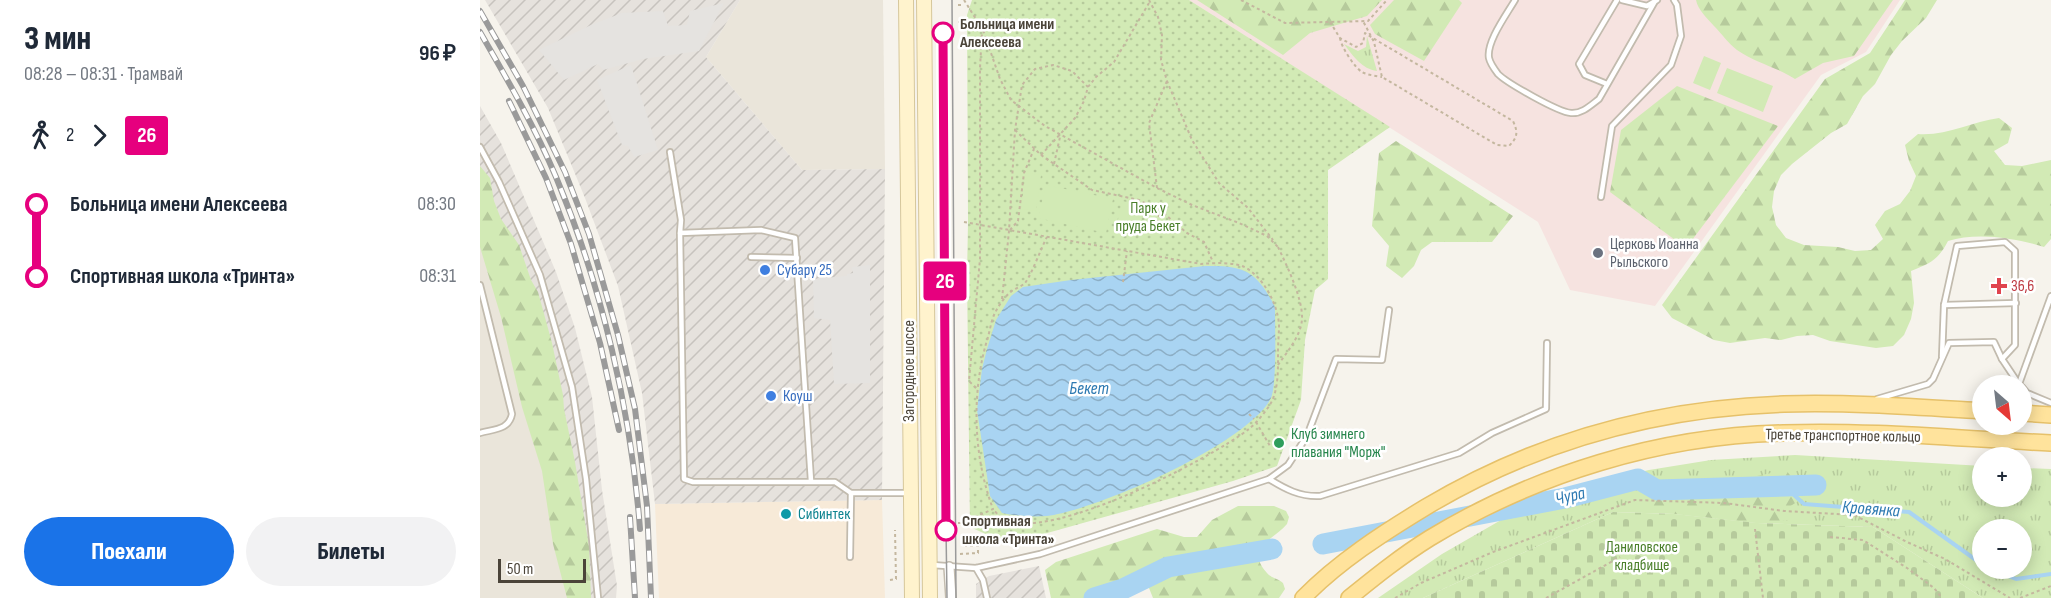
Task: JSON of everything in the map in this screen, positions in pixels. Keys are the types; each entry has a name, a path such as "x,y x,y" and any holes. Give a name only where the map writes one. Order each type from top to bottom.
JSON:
{"main road":[{"name":"Загородное шоссе","path":"906,0 912,598"},
{"name":"Загородное шоссе","path":"924,0 930,598"},
{"name":"Третье транспортное кольцо","path":"1311,590 1370,543 1455,490 1544,449 1586,435 1640,421 1706,410 1783,404 1856,404 1972,410"},
{"path":"2032,414 2051,415"},
{"name":"Третье транспортное кольцо","path":"1349,598 1388,567 1429,539 1511,495 1595,464 1647,450 1711,438 1782,433 1865,434 2051,443"},
{"path":"1296,598 1311,590"}],"street":[{"path":"949,567 951,598"}],"lane":[{"path":"1515,0 1490,45 1489,57 1499,75 1559,110 1572,113 1586,109 1599,99 1655,2"},
{"path":"1607,84 1585,75 1579,64 1619,0 1640,5 1655,2"},
{"path":"1601,197 1612,126 1671,65 1681,36 1677,4 1674,0"},
{"path":"480,147 499,182 540,275 572,387 586,479 598,598"},
{"path":"670,152 681,220 680,331 684,479 693,482 835,482 851,493 910,493"},
{"path":"680,233 761,230 795,238 811,481"},
{"path":"1942,357 1944,305 1957,246 2005,242 2015,250 2015,345 2002,359"},
{"path":"751,257 797,258"},
{"path":"480,285 512,414 510,422 504,427 480,433"},
{"path":"2024,375 2051,296"},
{"path":"1944,305 2016,303"},
{"path":"929,564 976,568 1001,564 1040,554 1269,479 1288,465 1307,436 1336,359 1382,360 1389,310"},
{"path":"1856,404 1928,384 1933,379 1949,343 1994,342 2013,375"},
{"path":"1269,479 1295,493 1308,497 1320,496 1459,453 1492,433 1546,409 1547,343"},
{"path":"2032,395 2051,403"},
{"path":"850,557 851,493"},
{"path":"976,568 984,580 987,598"}],"path":[{"path":"964,0 983,30 1000,79 1011,100 1045,126 1157,188 1267,236 1278,246"},
{"path":"1241,0 1285,24 1368,21 1387,0"},
{"path":"1041,155 1061,135 1080,110 1088,87 1114,62 1149,1 1158,16 1162,35 1161,60 1167,81 1192,140 1219,183 1248,208 1278,246 1286,263 1300,305 1302,320 1298,333 1278,365"},
{"path":"958,5 963,5"},
{"path":"1363,21 1371,37 1382,77"},
{"path":"958,22 963,22"},
{"path":"1330,22 1341,38 1356,47 1363,43 1365,33 1513,121 1517,130 1516,139 1509,146 1497,144 1382,77 1362,72 1349,56 1341,43 1341,38"},
{"path":"969,381 980,259 980,68 983,30"},
{"path":"1001,302 1009,231 1015,130 1022,85 1035,69 1053,65 1072,71 1088,87"},
{"path":"1157,188 1149,123 1167,81"},
{"path":"1015,130 1041,155 1092,190 1139,200 1161,211 1187,233 1204,242 1214,263"},
{"path":"1054,164 1061,135"},
{"path":"1009,231 1017,221 1024,173 1034,148"},
{"path":"1154,228 1161,211"},
{"path":"964,222 1201,264 1214,263 1243,267 1261,281 1272,297 1279,325 1275,395 1268,408 1227,444 1145,487 1101,506 1048,521 1024,524 1002,519 993,509 982,467 976,412 976,388 980,360 993,316 1001,302 1013,290 1025,283 1047,237"},
{"path":"1123,282 1127,251"},
{"path":"969,381 977,381"},
{"path":"969,381 976,388"},
{"path":"1249,414 1270,446"},
{"path":"1395,598 1421,583 1493,552 1635,500 1724,503 1784,511 1854,515 1945,559 2010,598"},
{"path":"958,523 993,509"},
{"path":"1755,529 1763,598"},
{"path":"890,580 896,579 895,530"},
{"path":"1830,537 1863,540 1907,568 1934,588 1942,598"},
{"path":"960,554 978,553 978,546 965,546"},
{"path":"1546,598 1620,557"},
{"path":"2020,598 2051,586"}],"shaded area":[{"path":"485,0 740,0 706,57 802,170 885,169 882,500 655,504 642,393 618,286 548,108"},
{"path":"740,0 883,0 885,169 802,170 706,57"},
{"path":"1189,0 1900,0 1866,52 1821,75 1655,306 1570,290 1538,222"},
{"path":"724,3 699,51 643,59 603,70 598,64 564,80 539,50 622,13 663,11 668,26 687,25 690,11"},
{"path":"631,65 658,150 634,157 628,146 622,145 597,80"},
{"path":"480,106 501,143 556,272 575,328 592,397 602,490 617,586 616,598 586,598 480,187"},
{"path":"480,187 586,598 480,598"},
{"path":"870,265 870,383 834,384 830,320 814,318 813,279 847,276 853,273 852,267"},
{"path":"882,500 885,598 659,598 655,504"},
{"path":"1039,566 1046,598 976,598 976,584 989,576"}],"green space":[{"name":"Парк у пруда Бекет","path":"972,0 1189,0 1390,127 1328,170 1328,279 1315,290 1305,340 1301,400 1277,466 1233,481 1008,544 970,527 967,15"},
{"path":"1197,0 1382,0 1367,16 1310,33 1283,55"},
{"path":"1394,0 1459,0 1462,3 1424,61 1375,34 1370,25"},
{"path":"1696,0 1893,0 1854,56 1823,63 1795,79 1737,50 1703,14"},
{"path":"1905,0 1937,0 1926,18 1891,55 1875,84 1863,96 1847,124 1831,133 1781,175 1774,191 1772,207 1776,225 1786,238 1804,245 1838,247 1855,251 1871,250 1883,239 1875,225 1885,211 1900,204 1910,191 1916,176 1905,145 1918,134 1939,133 1999,118 2012,128 2008,143 1994,151 2005,165 2022,166 2051,160 2051,239 2044,247 1996,237 1959,238 1948,241 1941,253 1933,260 1911,271 1914,303 1911,319 1904,335 1893,346 1876,348 1830,341 1813,335 1781,340 1765,338 1730,343 1714,340 1672,318 1662,305 1825,79 1870,53"},
{"path":"1367,36 1377,71 1362,65 1344,44 1358,51 1366,47"},
{"path":"1704,56 1721,63 1710,90 1693,83"},
{"path":"1727,68 1773,86 1763,112 1717,93"},
{"path":"1677,86 1778,126 1686,248 1610,192 1621,130"},
{"path":"1396,141 1513,216 1492,242 1432,242 1421,250 1414,266 1402,278 1386,266 1389,246 1372,226 1379,153"},
{"path":"480,166 490,178 494,201 501,219 519,245 531,280 538,292 552,343 589,546 591,598 567,598 553,544 542,471 522,407 501,317 480,247"},
{"path":"1026,173 1041,175 1036,211 1021,209"},
{"path":"1046,185 1113,199 1106,233 1038,218"},
{"path":"1122,201 1137,204 1130,236 1115,233"},
{"path":"1795,455 1972,465 1972,507 2032,507 2032,468 2051,469 2051,598 1983,598 1873,527 1757,523 1675,514 1613,512 1423,598 1378,598 1442,554 1508,516 1588,485 1649,470 1711,460"},
{"path":"1786,470 1806,496 1789,507 1792,520 1757,523 1675,514 1666,507 1652,507 1646,495 1665,475 1689,481 1726,480"},
{"path":"1238,506 1274,506 1286,511 1289,517 1287,524 1260,550 1259,557 1267,573 1283,583 1285,589 1279,598 1153,598 1149,588 1140,585 1103,598 1051,598 1045,570 1056,562 1157,529 1184,537 1197,537 1212,520"},
{"name":"Даниловское кладбище","path":"1613,512 1675,514 1757,523 1873,527 1983,598 1423,598"}],"water":[{"name":"Бекет","path":"1205,266 1230,267 1248,273 1262,285 1275,307 1273,391 1271,398 1257,416 1234,435 1204,454 1170,472 1100,501 1047,516 1002,513 990,496 977,410 987,349 996,320 1011,296 1023,287"}],"waterway":[{"name":"Чура","path":"1323,544 1565,498 1638,479 1657,490 1816,485"},
{"name":"Кровянка","path":"1784,486 1804,504 1909,512 1972,557"},
{"name":"Чура","path":"1094,598 1123,589 1168,567 1272,549"},
{"name":"Кровянка","path":"2032,577 2051,574"}],"tram line":[{"path":"952,0 956,598"},
{"name":"26","path":"943,33 946,530"},
{"path":"946,528 947,598"}],"railway":[{"path":"480,11 523,86 565,172 589,234 618,335 635,409 647,506 651,598"},
{"path":"480,32 548,158 587,262 622,394 630,439 640,529"},
{"path":"509,101 546,178 571,244 600,343 619,430"},
{"path":"630,517 635,598"}],"place":[{"name":"Больница имени Алексеева","path":"943,33"},
{"name":"Церковь Иоанна Рыльского","path":"1598,253"},
{"name":"Субару 25","path":"765,270"},
{"name":"36,6","path":"1999,286"},
{"name":"Коуш","path":"771,396"},
{"name":"Клуб зимнего плавания \"Морж\"","path":"1279,443"},
{"name":"Сибинтек","path":"786,514"},
{"name":"Спортивная школа «Тринта»","path":"946,530"}]}
